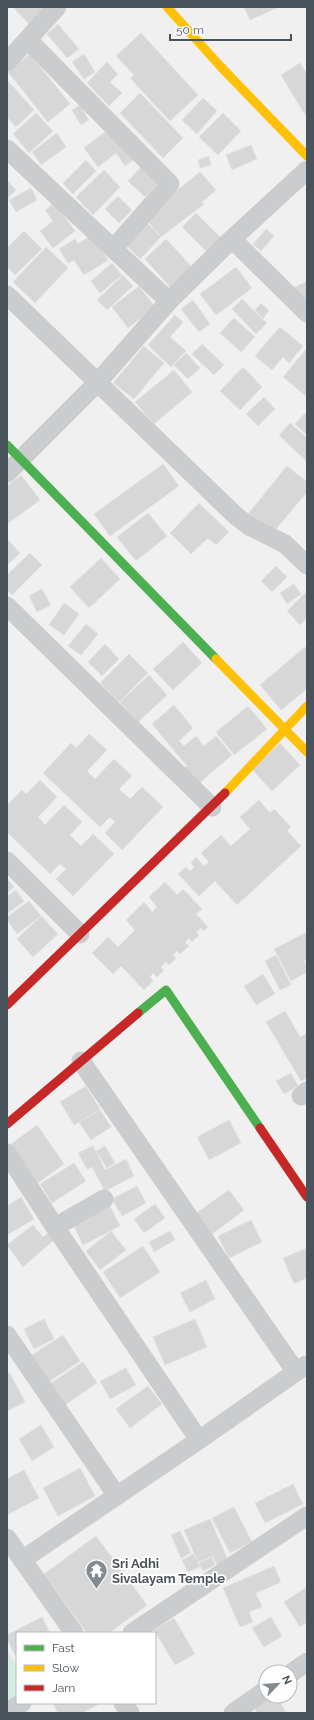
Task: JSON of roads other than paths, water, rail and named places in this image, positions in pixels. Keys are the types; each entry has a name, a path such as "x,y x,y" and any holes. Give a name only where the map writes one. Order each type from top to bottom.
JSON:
{"street":[{"path":"7,62 57,7"},
{"path":"167,7 221,67 307,156"},
{"path":"28,40 170,184 113,249"},
{"path":"7,149 170,301"},
{"path":"7,473 97,383 170,301 232,239 307,170"},
{"path":"232,239 307,314"},
{"path":"7,295 236,516 249,526 285,544 307,565"},
{"path":"7,445 307,752"},
{"path":"7,606 212,808"},
{"path":"7,1005 212,808 307,706"},
{"path":"7,860 80,934"},
{"path":"7,1124 166,990 307,1197"},
{"path":"22,1560 302,1368 81,1061"},
{"path":"7,1153 199,1440"},
{"path":"56,1227 104,1199"},
{"path":"7,1335 117,1496"},
{"path":"133,1632 307,1516"},
{"path":"7,1538 73,1632"},
{"path":"298,1668 307,1662"},
{"path":"233,1713 258,1696"},
{"path":"7,1712 20,1704"},
{"path":"124,1704 130,1713"}],"place":[{"name":"Sri Adhi Sivalayam Temple","path":"96,1590"}]}
